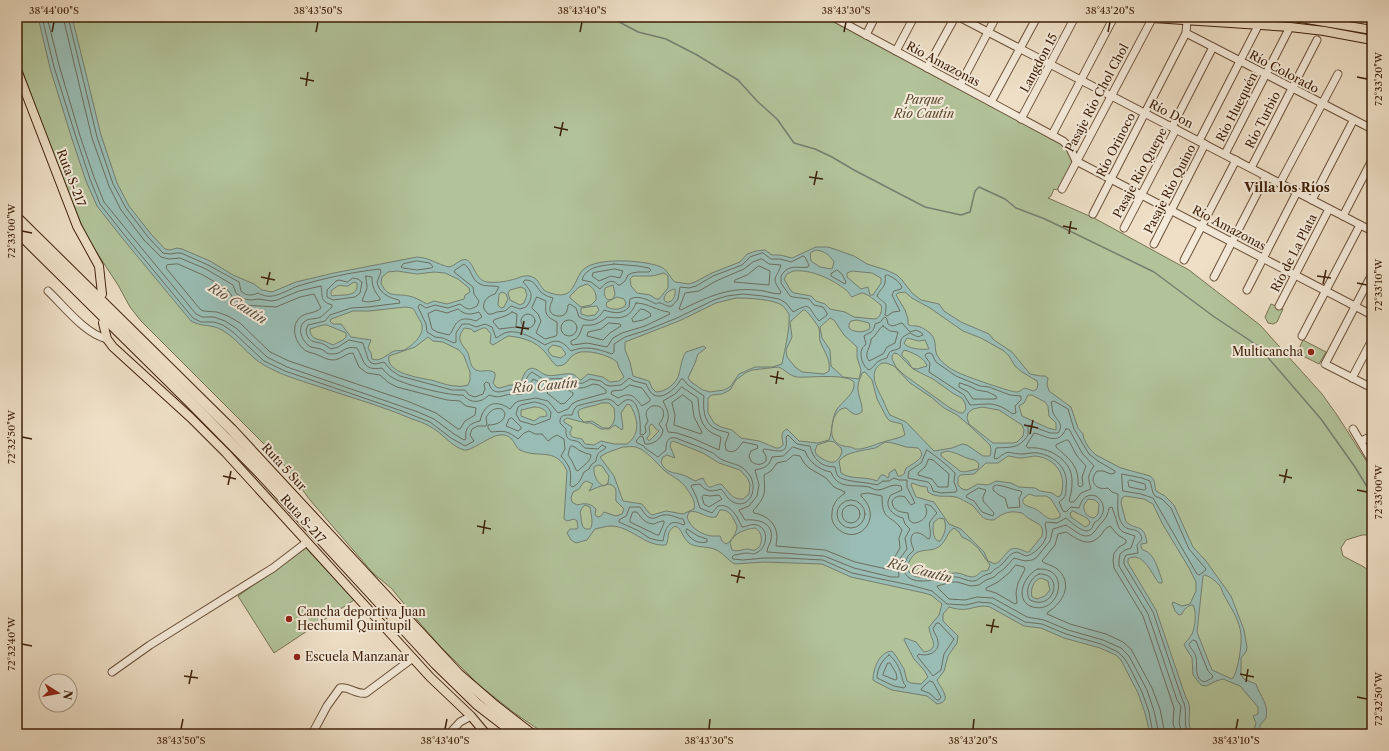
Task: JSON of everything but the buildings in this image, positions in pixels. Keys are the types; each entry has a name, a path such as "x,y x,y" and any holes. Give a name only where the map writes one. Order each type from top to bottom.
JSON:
{"highway":[{"name":"Ruta 5 Sur","path":"17,218 237,435 454,670 486,699 531,734"},
{"name":"Ruta 5 Sur","path":"17,231 261,474 436,664 477,704 516,734"}],"main road":[{"path":"1138,17 1290,27 1324,31 1372,40"},
{"path":"1295,17 1372,30"},
{"name":"Ruta S-217","path":"17,70 77,226 99,266 102,294"},
{"name":"Ruta S-217","path":"103,323 107,339 117,351 226,453 430,677 470,716 486,734"}],"street":[{"path":"866,35 875,17"},
{"path":"896,51 914,17"},
{"path":"927,68 955,17"},
{"name":"Río Don","path":"959,17 1372,231"},
{"path":"960,85 996,17"},
{"path":"991,102 1036,17"},
{"name":"Langdon 15","path":"1021,119 1076,17"},
{"path":"1052,135 1114,17"},
{"name":"Río Amazonas","path":"835,18 1063,141 1070,148 1076,161 1372,315"},
{"name":"Pasaje Río Chol Chol","path":"1062,189 1110,95 1152,18"},
{"name":"Río Orinoco","path":"1093,214 1186,33 1187,21"},
{"name":"Pasaje Río Quino","path":"1154,244 1171,211 1240,61 1259,24"},
{"name":"Río Huequén","path":"1225,154 1290,27"},
{"name":"Río Colorado","path":"1186,33 1372,130"},
{"name":"Río Turbio","path":"1251,168 1317,40"},
{"name":"Pasaje Río Quepe","path":"1124,228 1213,47"},
{"path":"1280,183 1338,74"},
{"path":"1312,200 1353,121"},
{"path":"1184,260 1236,160"},
{"path":"1343,216 1372,160"},
{"path":"1214,277 1266,176"},
{"path":"1247,290 1297,192"},
{"name":"Río de La Plata","path":"1279,306 1329,209"},
{"path":"1302,336 1360,225"},
{"path":"1372,274 1325,364 1372,388"},
{"path":"48,291 88,328 97,335 107,339"},
{"path":"1352,378 1372,340"},
{"path":"1353,429 1372,461"},
{"path":"1361,441 1372,436"},
{"path":"112,672 150,646 267,572 307,542"},
{"path":"312,734 327,706 340,688 345,687 357,693 366,693 413,658"},
{"path":"449,734 460,722 470,716"}],"green space":[{"name":"Parque Río Cautín","path":"17,17 827,17 1077,152 1062,183 1057,190 1054,189 1051,196 1048,198 1094,218 1189,270 1260,325 1322,394 1372,470 1372,539 1367,535 1362,535 1346,540 1341,548 1343,556 1372,573 1372,734 545,734 513,712 479,685 440,646 392,589 373,573 310,500 281,461 141,321 130,307 118,285 86,236 48,141 17,56"},
{"path":"1271,304 1283,309 1277,322 1273,324 1268,323 1265,317"},
{"name":"Multicancha","path":"1303,340 1326,352 1319,364 1297,353"},
{"name":"Cancha deportiva Juan Hechumil Quintupil","path":"306,548 354,600 274,653 238,596"}],"water":[{"name":"Río Cautín","path":"38,17 72,17 101,135 117,183 129,206 151,234 165,249 182,249 210,261 233,275 254,284 262,290 272,292 296,282 417,257 449,267 462,260 469,261 479,277 487,282 502,282 529,276 537,280 544,290 552,294 561,295 570,292 584,269 590,265 599,263 610,261 633,261 654,265 663,268 675,282 689,284 740,262 747,254 756,251 765,250 772,255 792,258 816,247 828,247 837,250 854,256 867,264 897,275 912,293 921,300 939,304 944,311 961,322 989,334 994,340 1012,352 1030,374 1045,376 1048,378 1047,384 1049,391 1071,407 1078,428 1083,434 1089,448 1096,455 1121,468 1150,476 1154,481 1156,491 1165,496 1174,505 1193,547 1206,561 1231,596 1244,630 1247,647 1246,652 1241,658 1241,675 1244,679 1256,684 1264,700 1267,713 1266,718 1260,725 1260,734 1253,734 1256,723 1253,716 1258,714 1258,707 1240,686 1223,679 1206,686 1201,685 1193,675 1192,658 1184,645 1193,631 1195,620 1194,608 1193,605 1189,606 1182,614 1179,615 1175,611 1172,603 1173,602 1182,606 1190,604 1196,591 1196,582 1162,523 1153,504 1144,499 1125,496 1122,498 1121,503 1126,522 1140,528 1144,533 1147,543 1141,544 1141,547 1156,562 1162,583 1159,583 1143,561 1138,558 1133,557 1128,559 1128,563 1156,610 1188,702 1190,710 1189,724 1192,734 1150,734 1138,693 1121,660 1116,655 1100,648 1064,638 1041,628 1024,626 990,607 982,606 968,609 956,609 949,607 943,614 943,621 958,636 957,643 948,656 944,671 937,680 943,690 945,700 937,704 927,696 892,690 873,680 874,671 880,658 887,652 892,651 904,669 907,681 921,684 928,677 914,659 904,640 905,638 916,642 924,652 932,648 933,642 929,627 939,615 942,604 931,595 851,577 822,564 764,562 735,564 717,550 695,546 689,543 685,539 680,529 675,526 669,533 666,545 651,543 625,529 611,526 595,529 587,540 576,543 571,540 567,533 570,529 578,528 577,521 574,519 567,521 564,519 567,471 563,463 557,458 546,454 533,454 520,450 508,436 504,435 495,436 471,449 464,450 454,445 434,429 423,423 277,372 264,365 222,330 191,321 97,206 86,181 50,68","holes":["816,250 822,251 829,255 834,262 832,269 820,267 811,261 810,253","397,271 417,274 434,272 445,273 458,279 469,288 470,292 465,295 464,299 447,304 434,301 427,304 418,299 390,293 386,291 381,283 382,277 388,272","793,271 814,273 840,286 852,297 864,293 881,305 881,312 876,319 854,317 845,312 830,309 825,304 816,301 811,296 794,293 791,291 784,279 787,274","852,271 872,273 881,278 881,283 873,295 870,295 868,287 861,289 847,277 847,273","664,273 668,276 668,288 659,299 656,299 650,295 637,293 631,286 630,279 633,276 652,276","354,282 357,283 357,288 353,293 332,296 331,291 336,287 348,286","587,284 594,290 596,300 591,305 581,307 570,298 570,296 579,287","613,285 615,294 613,299 608,300 605,295 605,288","521,287 525,289 527,295 524,303 520,305 510,300 508,293 510,290","675,289 675,294 672,300 666,302 664,298 671,290","502,292 506,294 508,299 504,307 501,308 498,305 499,294","905,292 963,331 981,338 1004,351 1015,366 1037,381 1037,389 1033,391 1025,388 1018,392 1014,392 956,372 945,365 937,355 933,336 920,327 911,326 908,324 905,310 896,295 898,293","617,297 624,299 626,303 625,306 616,309 607,307 607,302","736,298 768,300 783,306 789,314 788,333 782,364 772,367 755,367 739,374 730,387 724,390 710,392 703,390 691,382 688,378 698,354 706,348 704,346 686,352 675,382 668,388 656,392 652,388 649,381 633,376 630,362 625,350 625,342 679,321 716,303","597,306 599,310 595,315 588,316 581,314 581,308","405,307 414,309 422,323 422,329 417,340 404,350 393,351 382,358 375,360 372,359 368,348 371,340 351,337 341,324 333,324 330,321 331,319 353,311 369,311","803,310 805,310 819,328 820,341 828,359 829,371 824,374 802,372 795,367 787,357 786,350 792,337 790,322","830,318 834,320 844,335 857,347 857,357 861,370 859,379 843,377 831,366 830,350 822,338 820,327","857,320 869,323 870,328 863,332 857,332 849,328 851,321","327,325 346,333 346,337 333,345 325,341 318,340 311,334 310,329","464,328 471,329 474,332 486,328 491,334 490,343 493,345 508,336 518,337 533,342 541,348 557,366 564,365 577,353 598,353 614,359 624,377 619,381 610,382 603,377 588,374 581,380 573,374 549,375 531,368 525,372 519,385 510,385 500,388 496,387 493,383 495,373 490,371 478,371 472,367 468,353 462,345 460,335","428,337 433,341 443,342 459,350 464,356 470,372 470,380 468,385 447,385 404,374 392,367 389,362 389,356 415,347","907,338 919,341 925,340 929,349 915,349 904,343","553,345 561,347 566,354 561,358 552,356 548,351","904,350 914,354 924,360 927,366 917,369 912,368 908,361 902,356","894,353 898,354 913,369 933,379 962,398 966,409 963,413 950,408 903,374 896,367 892,359","882,363 894,366 910,383 969,425 990,445 990,456 983,456 967,445 962,444 952,448 934,451 906,422 890,415 876,385 874,375 875,371","778,367 797,377 836,377 850,379 854,382 853,390 837,409 834,418 838,411 846,408 855,414 862,412 862,405 858,393 858,383 862,373 865,372 872,380 877,399 887,418 890,421 902,424 905,435 861,449 841,445 836,442 832,436 832,427 829,440 818,443 799,441 787,429 782,434 783,445 779,448 759,441 741,438 732,430 714,423 708,413 708,398 712,395 722,394 730,390 736,380 752,370","1028,395 1032,395 1045,402 1048,406 1049,416 1056,423 1056,430 1022,416 1019,406 1024,403","601,403 609,403 614,408 614,419 609,428 603,428 592,421 584,422 579,417 578,411","627,404 630,405 633,410 637,426 634,436 627,444 614,444 601,441 594,445 585,444 582,439 574,437 570,434 572,427 564,422 564,420 567,418 591,423 601,429 609,429 615,425 622,430 621,413","539,407 546,412 547,416 540,417 534,421 521,416 521,410","982,407 999,410 1022,425 1024,430 1023,436 1017,442 1013,443 993,443 969,424 967,418 968,413 973,409","651,424 659,431 649,441 647,438 650,434 649,427","673,441 703,453 719,463 740,470 748,479 750,485 749,494 743,499 739,499 733,497 721,484 709,487 703,478 695,481 684,475 670,472 661,462 663,457 667,455 675,458 670,446 671,442","829,441 834,442 841,448 842,452 836,461 831,462 819,457 815,451 817,445","886,442 906,447 918,448 921,451 921,457 906,468 904,474 901,476 898,476 895,469 889,473 888,478 881,475 877,481 841,473 839,461 846,455 875,448","623,447 636,447 644,451 665,471 680,481 693,499 694,509 683,514 666,511 652,515 642,504 623,501 614,476 600,457","947,451 951,452 975,460 979,464 978,469 964,472 960,471 941,456 941,453","1008,456 1020,458 1036,456 1050,461 1055,465 1061,475 1063,488 1061,495 1058,497 1052,493 1040,491 1035,488 1019,487 1011,483 996,481 988,485 978,484 967,490 962,489 958,485 958,478 960,475 974,474 986,463 998,463","598,465 602,466 609,476 608,483 605,485 609,484 614,487 616,491 616,501 624,509 622,514 616,516 604,512 598,517 595,515 596,509 592,506 585,504 577,505 572,502 571,498 573,492 579,489 586,481 593,484 589,491 603,486 596,478 594,467","912,483 927,487 928,492 936,496 957,497 972,505 981,516 986,519 994,520 1010,512 1022,513 1040,525 1042,529 1042,536 1029,552 1015,548 1011,549 995,564 988,561 984,552 961,529 949,524 934,502 916,497 911,485","1029,494 1035,496 1046,496 1051,499 1060,514 1060,517 1056,519 1047,518 1035,509 1025,505 1023,503 1024,498","1088,499 1095,500 1099,504 1098,514 1094,518 1089,517 1085,512 1084,505","585,505 590,507 592,522 590,529 585,529 582,525 580,512","720,510 726,511 732,517 737,526 732,539 726,544 722,541 720,536 711,536 699,532 690,524 687,517 689,512 692,511 716,517","1073,511 1087,518 1090,522 1089,525 1085,527 1071,517 1070,513","939,518 944,519 945,530 940,541 936,540 933,533 934,522","755,528 760,533 761,542 758,548 754,550 732,550 730,543 734,537 747,529","954,528 962,537 970,541 978,548 990,565 988,570 982,571 974,577 957,573 921,577 910,573 907,567 914,555 918,552 935,549 940,546 950,531","1205,575 1213,579 1220,586 1239,624 1241,635 1238,665 1232,679 1212,670 1197,632 1203,576","1041,578 1048,581 1050,590 1045,596 1037,599 1032,597 1032,588 1036,581"]}],"waterway":[{"path":"610,17 638,32 666,39 697,55 738,80 758,102 777,119 794,143 815,149 832,157 925,207 961,215 970,212 975,191 979,187 1005,199 1016,208 1045,219 1154,272 1213,316 1258,346 1321,419 1355,467 1372,495"}],"place":[{"name":"Multicancha","path":"1311,352"},
{"name":"Cancha deportiva Juan Hechumil Quintupil","path":"289,619"},
{"name":"Escuela Manzanar","path":"297,657"}],"district":[{"name":"Villa los Ríos","path":"1287,187"}]}
